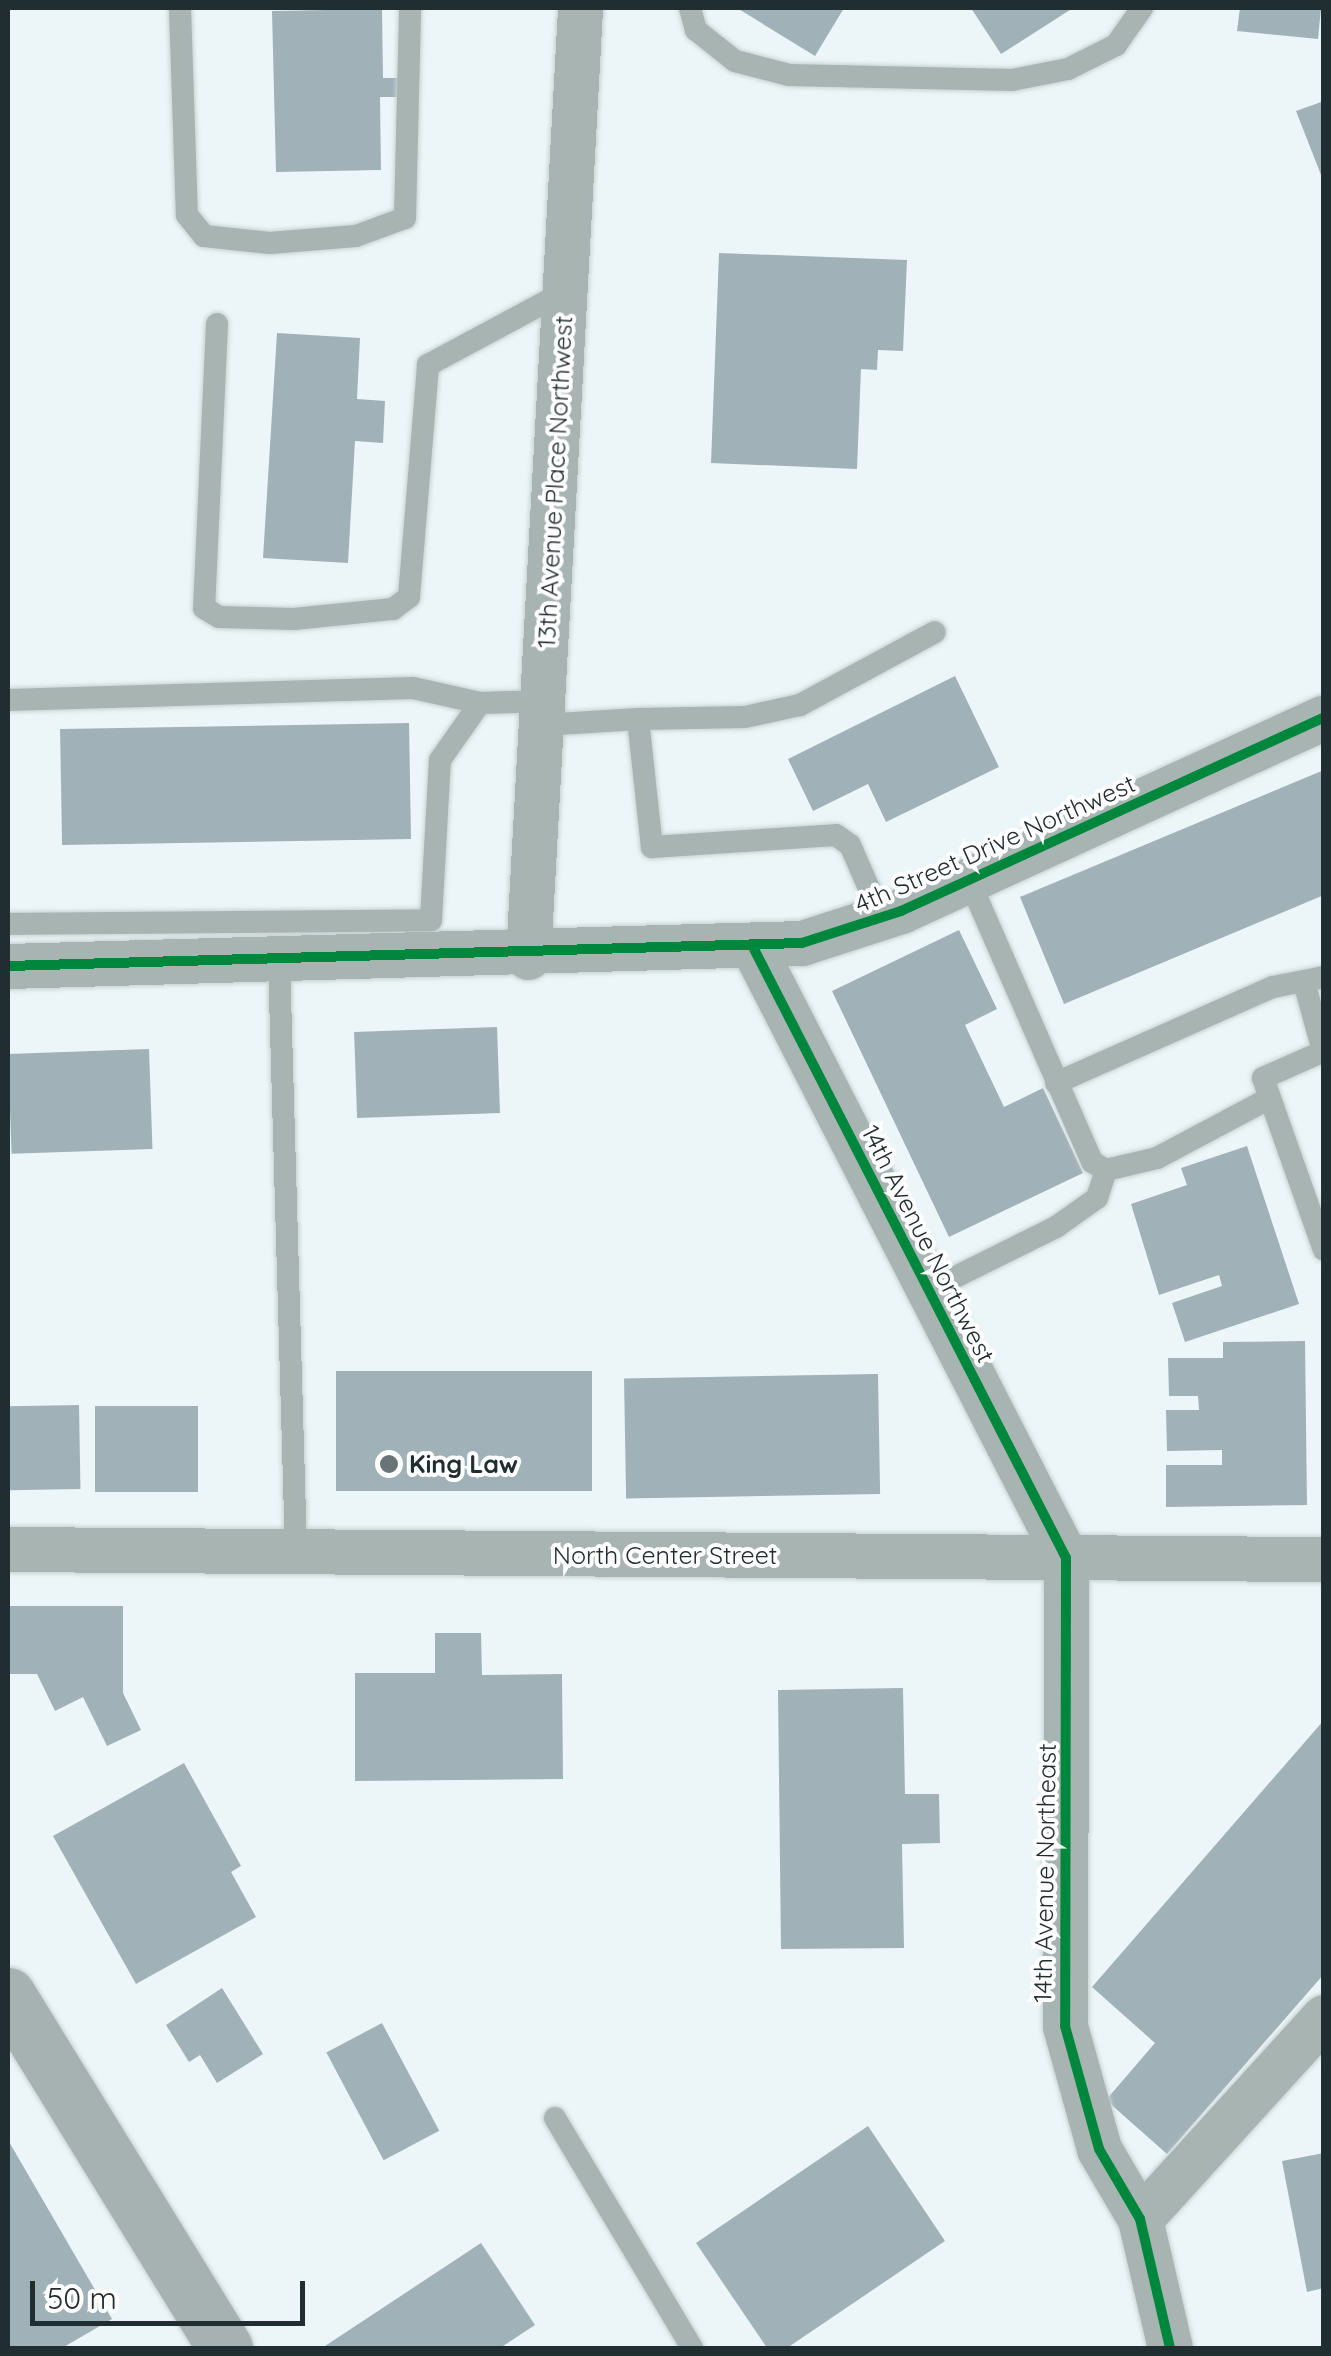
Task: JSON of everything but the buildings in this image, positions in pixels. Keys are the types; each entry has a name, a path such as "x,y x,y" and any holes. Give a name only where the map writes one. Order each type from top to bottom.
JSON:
{"main road":[{"path":"14,2022 225,2348"}],"street":[{"name":"13th Avenue Place Northwest","path":"528,957 580,8"},
{"name":"4th Street Drive Northwest","path":"8,966 279,962 376,942 528,957 754,949 882,918 1324,717"},
{"name":"14th Avenue Northwest","path":"754,949 1066,1558"},
{"name":"North Center Street","path":"8,1549 1324,1559"},
{"name":"14th Avenue Northeast","path":"1066,1558 1064,2026 1099,2149 1140,2219 1170,2348"},
{"path":"1140,2219 1324,2018"}],"lane":[{"path":"180,8 188,215 204,236 270,243 356,236 405,218 410,8"},
{"path":"690,8 696,30 734,61 789,75 1012,80 1068,69 1116,45 1142,8"},
{"path":"217,324 204,608 219,618 373,611 409,597 428,365 564,292"},
{"path":"8,700 414,688 543,713 638,719 745,718 800,705 935,632"},
{"path":"8,924 376,942 430,920 440,760 480,703"},
{"path":"638,719 652,847 836,835 850,846 882,918"},
{"path":"969,880 1092,1162 1106,1170 1157,1158 1264,1101"},
{"path":"279,962 296,1552"},
{"path":"1056,1083 1256,994 1314,980 1323,1051 1270,1068 1264,1101 1324,1250"},
{"path":"929,1290 1056,1227 1097,1198 1106,1170"},
{"path":"555,2118 692,2348"}],"cycle path":[{"path":"8,966 802,943 901,911 1324,717"},
{"path":"754,949 1066,1558 1065,2026 1099,2149 1140,2219 1170,2348"}],"place":[{"name":"King Law","path":"389,1464"}]}
